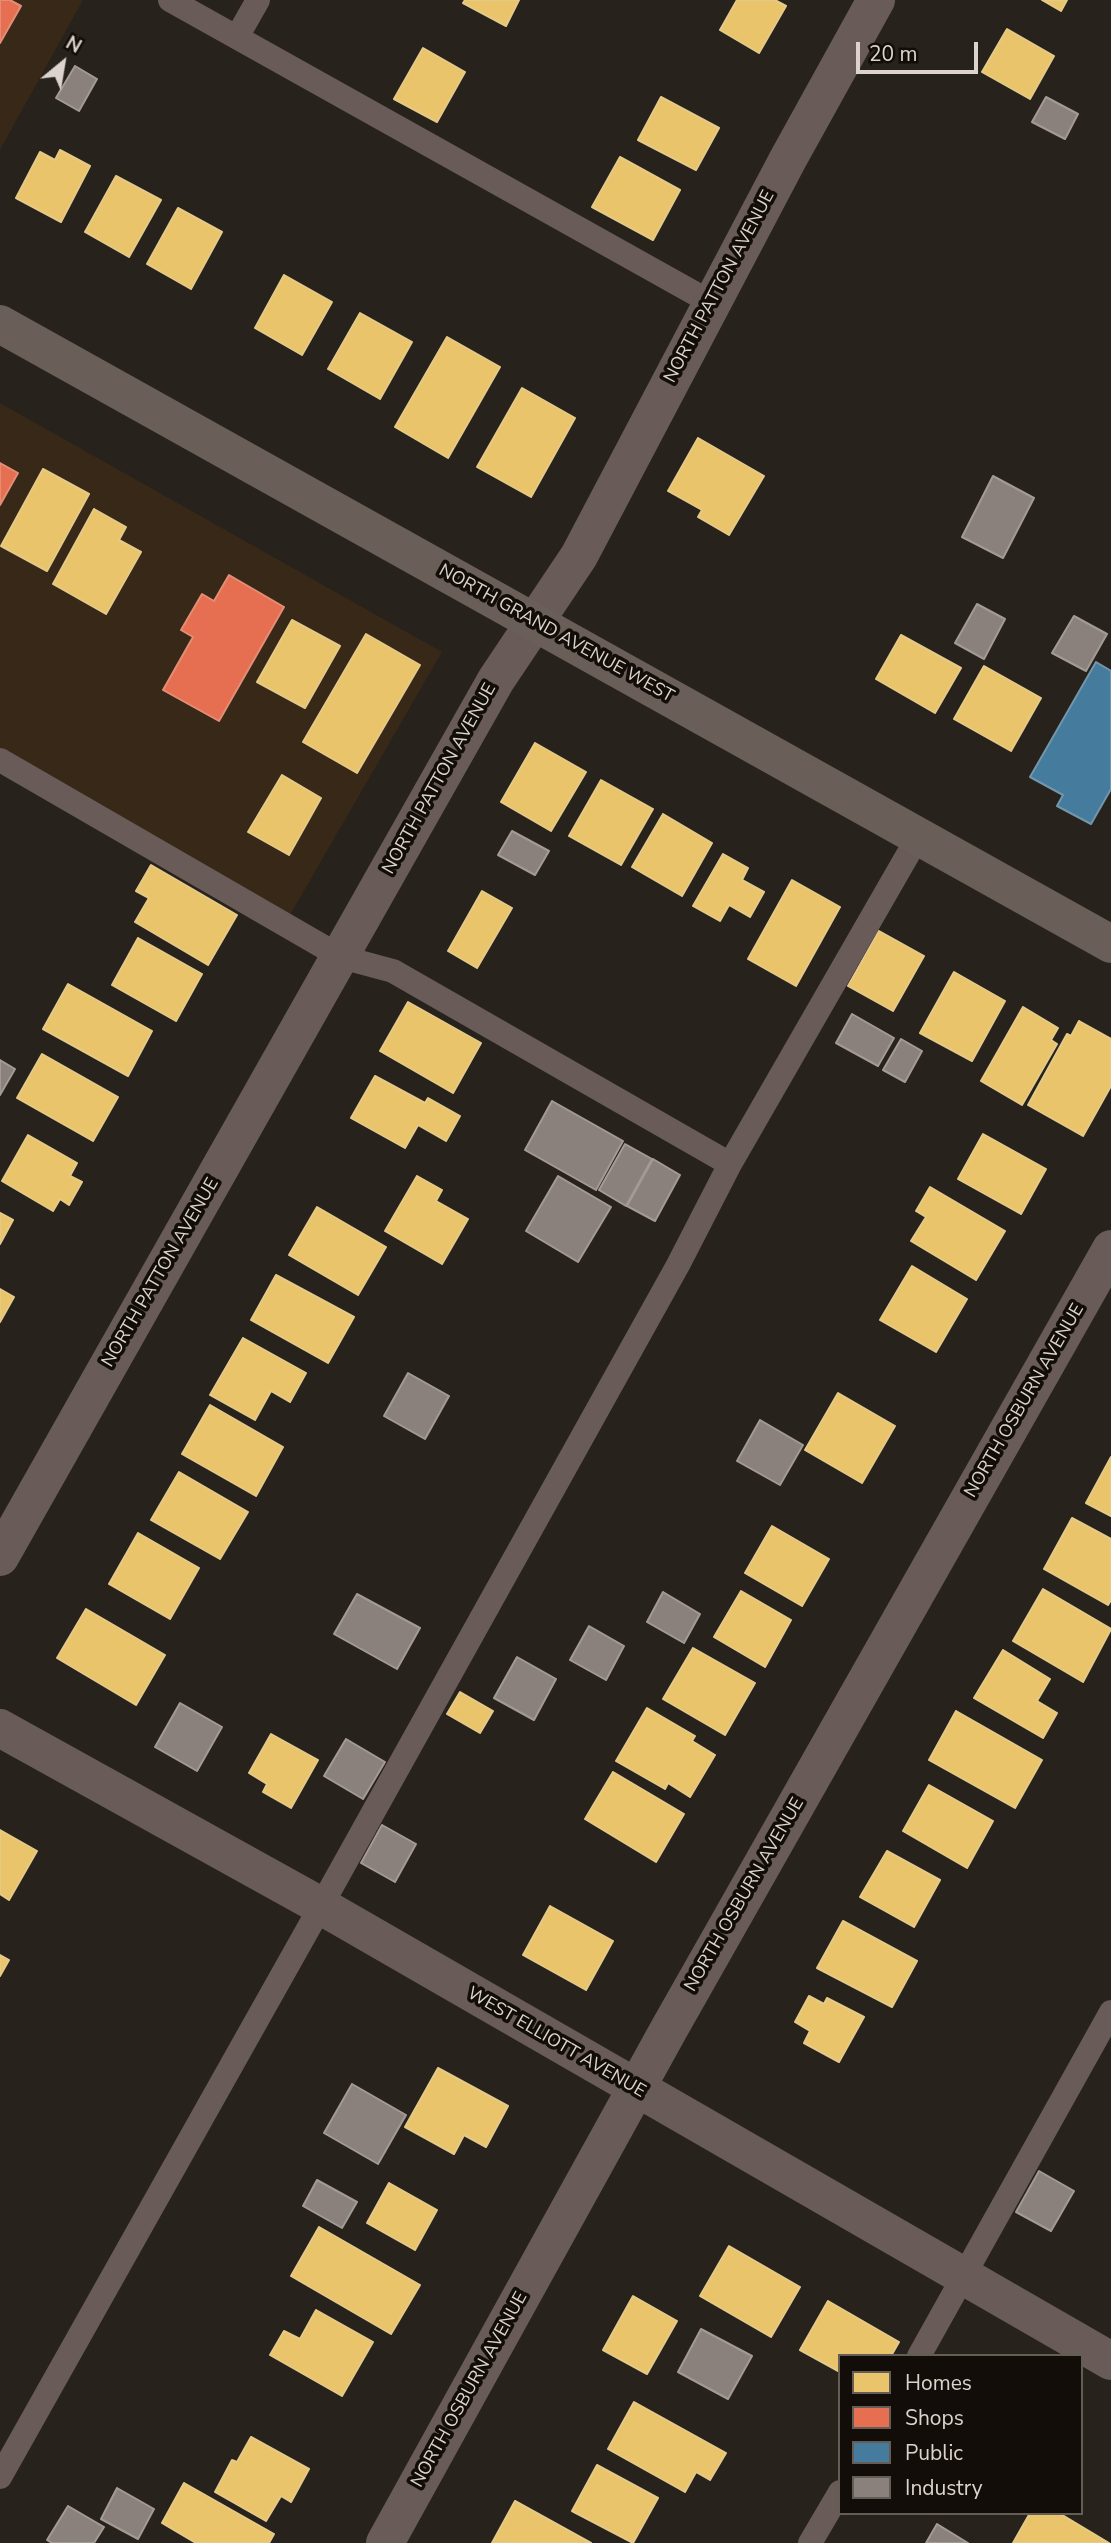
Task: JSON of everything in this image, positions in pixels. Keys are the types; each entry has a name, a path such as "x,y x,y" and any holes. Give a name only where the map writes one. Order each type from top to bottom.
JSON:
{"main road":[{"name":"NORTH GRAND AVENUE WEST","path":"0,324 918,837 1107,934"}],"street":[{"name":"NORTH PATTON AVENUE","path":"0,1557 496,680 579,556 876,0"},
{"name":"NORTH OSBURN AVENUE","path":"385,2543 636,2089 1111,1249"},
{"name":"WEST ELLIOTT AVENUE","path":"0,1728 321,1906 1111,2361"}],"lane":[{"path":"170,0 712,303"},
{"path":"237,37 258,0"},
{"path":"0,760 341,957 393,971 730,1164"},
{"path":"0,2477 671,1277 730,1164 918,837"},
{"path":"920,2354 1111,2012"},
{"path":"810,2543 838,2495"}],"shaded area":[{"path":"0,0 83,0 0,150"},
{"path":"0,403 442,652 290,915 0,748"}],"building: Homes":[{"path":"465,0 519,0 506,26 463,3"},
{"path":"737,0 775,0 786,6 759,53 720,30"},
{"path":"1042,0 1067,0 1061,11"},
{"path":"1007,29 1054,56 1030,99 982,72"},
{"path":"423,48 465,72 437,122 394,99"},
{"path":"661,97 719,128 696,170 638,140"},
{"path":"60,150 90,166 61,222 16,198 40,152 55,160"},
{"path":"620,157 680,190 653,240 592,207"},
{"path":"116,176 161,200 129,257 85,232"},
{"path":"178,208 222,232 191,289 147,264"},
{"path":"284,275 332,302 302,355 255,328"},
{"path":"360,313 412,342 380,399 328,369"},
{"path":"447,337 500,367 448,458 395,427"},
{"path":"522,388 575,418 531,497 477,467"},
{"path":"698,438 764,476 729,535 698,517 702,510 668,491"},
{"path":"43,469 89,494 47,571 1,546"},
{"path":"94,509 126,527 119,540 141,552 106,614 53,584"},
{"path":"292,620 340,646 305,708 257,682"},
{"path":"366,634 420,665 357,773 303,742"},
{"path":"901,635 961,668 935,713 876,679"},
{"path":"984,666 1041,698 1011,751 954,719"},
{"path":"535,743 586,772 551,831 501,802"},
{"path":"282,775 321,798 289,855 248,832"},
{"path":"601,780 653,809 621,865 569,836"},
{"path":"663,814 712,843 682,896 632,867"},
{"path":"723,854 748,868 742,880 764,892 750,917 729,905 720,921 693,906"},
{"path":"151,865 237,915 208,965 135,922 149,898 136,891"},
{"path":"792,880 840,907 796,986 748,959"},
{"path":"482,891 512,908 477,968 448,951"},
{"path":"879,931 924,956 893,1011 848,986"},
{"path":"138,938 202,974 176,1021 112,985"},
{"path":"954,972 1005,1001 972,1061 920,1033"},
{"path":"68,984 152,1031 128,1076 43,1029"},
{"path":"408,1002 481,1043 453,1093 380,1051"},
{"path":"1023,1007 1058,1028 1051,1040 1057,1044 1022,1105 981,1081"},
{"path":"1079,1021 1111,1039 1111,1086 1083,1136 1028,1105 1067,1034 1071,1036"},
{"path":"42,1054 118,1097 93,1141 17,1098"},
{"path":"375,1076 425,1103 428,1098 460,1116 446,1141 418,1125 405,1148 351,1118"},
{"path":"983,1134 1046,1169 1021,1214 958,1179"},
{"path":"28,1135 77,1163 70,1176 82,1182 69,1205 60,1199 53,1211 2,1181"},
{"path":"417,1176 442,1190 436,1201 468,1219 442,1264 385,1231"},
{"path":"930,1187 1005,1231 976,1280 911,1241 926,1217 916,1211"},
{"path":"317,1207 386,1247 358,1295 289,1255"},
{"path":"0,1213 13,1220 0,1244"},
{"path":"912,1266 967,1299 936,1352 880,1320"},
{"path":"276,1275 354,1317 328,1363 251,1320"},
{"path":"0,1289 14,1297 0,1322"},
{"path":"243,1338 306,1373 290,1402 271,1391 255,1420 210,1395"},
{"path":"838,1393 895,1426 862,1483 805,1450"},
{"path":"210,1405 283,1447 256,1496 182,1454"},
{"path":"1111,1457 1111,1516 1086,1503"},
{"path":"179,1472 248,1512 220,1559 151,1520"},
{"path":"1072,1518 1111,1539 1111,1600 1108,1605 1044,1569"},
{"path":"772,1526 829,1559 802,1606 745,1573"},
{"path":"138,1533 199,1568 170,1619 109,1584"},
{"path":"1043,1589 1111,1629 1083,1682 1013,1641"},
{"path":"741,1591 791,1620 765,1667 714,1637"},
{"path":"86,1609 165,1655 136,1705 57,1658"},
{"path":"693,1648 755,1683 725,1735 663,1699"},
{"path":"1003,1650 1050,1679 1037,1701 1057,1713 1043,1738 974,1698"},
{"path":"460,1692 493,1711 480,1733 447,1714"},
{"path":"647,1708 695,1736 692,1741 715,1755 690,1797 668,1783 665,1789 616,1761"},
{"path":"956,1711 1042,1760 1015,1808 929,1760"},
{"path":"271,1734 318,1760 291,1808 263,1792 267,1784 249,1773"},
{"path":"613,1772 684,1814 656,1862 585,1819"},
{"path":"929,1785 993,1821 967,1868 903,1831"},
{"path":"0,1830 37,1851 9,1900 0,1894"},
{"path":"887,1851 940,1880 914,1927 860,1897"},
{"path":"550,1906 613,1941 586,1990 523,1955"},
{"path":"843,1921 917,1961 892,2007 817,1968"},
{"path":"0,1955 9,1960 0,1976"},
{"path":"809,1996 824,2004 827,1998 864,2017 839,2062 804,2043 810,2031 795,2022"},
{"path":"438,2068 508,2106 486,2147 464,2135 454,2154 405,2127"},
{"path":"389,2183 437,2210 415,2250 367,2223"},
{"path":"319,2227 420,2285 391,2334 291,2276"},
{"path":"729,2246 800,2287 771,2337 700,2296"},
{"path":"633,2296 677,2321 647,2374 603,2350"},
{"path":"828,2301 899,2342 892,2354 838,2354 838,2371 800,2350"},
{"path":"316,2310 373,2342 342,2396 270,2355 284,2331 300,2339"},
{"path":"634,2402 726,2453 710,2480 696,2472 685,2492 608,2449"},
{"path":"251,2437 309,2469 291,2502 281,2496 266,2521 215,2492 232,2460 237,2462"},
{"path":"597,2465 658,2498 633,2543 572,2511"},
{"path":"184,2483 274,2534 269,2543 196,2543 162,2523"},
{"path":"515,2501 591,2543 492,2543"},
{"path":"1029,2515 1062,2515 1109,2543 1013,2543"}],"building: Shops":[{"path":"0,0 10,0 21,6 0,43"},
{"path":"0,463 18,473 0,505"},
{"path":"229,575 284,607 219,721 163,690 193,637 181,630 202,594 214,601"}],"building: Public":[{"path":"1096,662 1111,671 1111,789 1091,824 1057,806 1063,795 1030,777"}],"building: Industry":[{"path":"75,66 97,79 79,111 56,98"},
{"path":"1046,97 1078,114 1065,139 1032,122"},
{"path":"993,476 1034,498 1003,558 962,537"},
{"path":"977,604 1005,619 984,659 955,643"},
{"path":"1074,616 1107,634 1086,671 1052,653"},
{"path":"512,831 549,851 535,875 498,855"},
{"path":"852,1014 894,1038 878,1066 836,1043"},
{"path":"901,1039 922,1051 905,1082 883,1070"},
{"path":"0,1060 15,1069 0,1095"},
{"path":"552,1101 623,1141 596,1190 525,1150"},
{"path":"625,1144 652,1159 626,1206 599,1190"},
{"path":"653,1159 680,1175 655,1221 627,1206"},
{"path":"558,1176 611,1207 578,1262 526,1231"},
{"path":"408,1373 449,1396 425,1439 384,1416"},
{"path":"760,1420 803,1445 780,1485 737,1461"},
{"path":"663,1592 700,1614 684,1643 647,1622"},
{"path":"357,1594 420,1628 397,1669 334,1634"},
{"path":"589,1626 624,1646 606,1680 570,1660"},
{"path":"517,1657 556,1679 534,1720 494,1698"},
{"path":"180,1703 222,1727 197,1771 155,1747"},
{"path":"346,1739 385,1762 363,1799 324,1776"},
{"path":"382,1825 416,1844 395,1882 361,1863"},
{"path":"352,2084 406,2115 378,2164 324,2133"},
{"path":"1039,2171 1074,2191 1051,2231 1016,2212"},
{"path":"317,2180 357,2202 342,2228 303,2206"},
{"path":"701,2329 752,2356 728,2399 678,2372"},
{"path":"117,2488 154,2509 138,2539 101,2519"},
{"path":"68,2506 104,2527 94,2543 52,2543 47,2540"},
{"path":"937,2524 968,2543 926,2543"}]}
